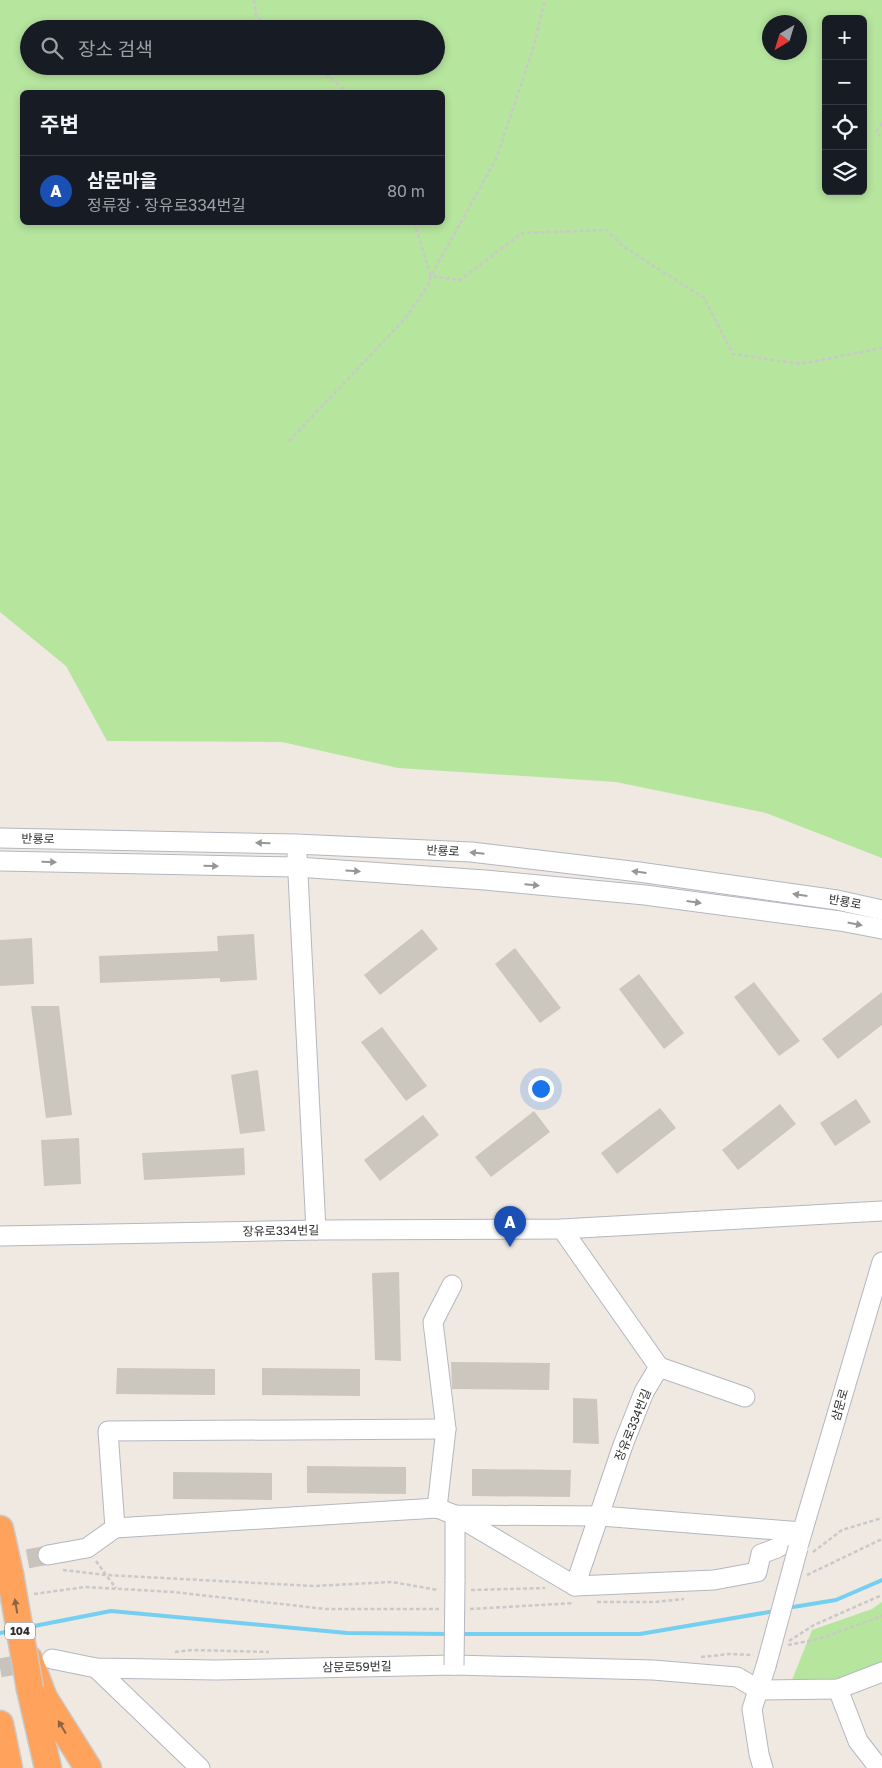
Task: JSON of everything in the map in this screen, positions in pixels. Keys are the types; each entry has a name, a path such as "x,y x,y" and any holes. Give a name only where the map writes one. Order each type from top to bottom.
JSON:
{"highway":[{"name":"104","path":"0,1529 10,1574 30,1689 48,1768"},
{"path":"22,1642 44,1698 88,1768"},
{"path":"0,1724 9,1768"}],"street":[{"name":"반룡로","path":"0,838 296,844 472,852 837,900 882,910"},
{"path":"296,844 316,1230"},
{"name":"반룡로","path":"0,861 297,867 485,880 645,895 840,921 882,929"},
{"name":"장유로334번길","path":"0,1236 316,1230 562,1229 882,1211"},
{"path":"562,1229 659,1366 745,1397"},
{"name":"삼문로","path":"759,1690 802,1546 882,1262"},
{"path":"437,1508 446,1429 433,1322 452,1285"},
{"name":"장유로334번길","path":"575,1586 601,1516 623,1445 644,1392 659,1366"},
{"path":"115,1528 108,1431 446,1429"},
{"path":"52,1562 87,1548 115,1528 437,1508 455,1515 575,1586 714,1580 757,1572 761,1554 777,1548 802,1546"},
{"path":"455,1515 601,1516 802,1546"},
{"path":"454,1664 462,1586 455,1515"},
{"name":"삼문로59번길","path":"52,1659 96,1668 216,1670 454,1664 653,1670 737,1677 759,1690"},
{"path":"96,1668 200,1768"},
{"path":"763,1768 758,1754 752,1709 759,1690 838,1689 882,1672"},
{"path":"838,1689 858,1741 879,1768"}],"path":[{"path":"254,0 256,16 261,20"},
{"path":"289,441 404,320 428,286 431,276 496,159 533,49 545,0"},
{"path":"327,75 345,90"},
{"path":"882,123 876,132 882,138"},
{"path":"415,225 431,276"},
{"path":"431,276 460,280 522,233 606,230 624,247 704,298 733,354 800,364 882,348"},
{"path":"802,1546 842,1530 882,1518"},
{"path":"52,1562 106,1574 314,1586 392,1582 438,1590"},
{"path":"106,1574 116,1589"},
{"path":"462,1586 546,1588"},
{"path":"781,1647 819,1639 882,1616"}],"green space":[{"path":"0,0 882,0 882,858 766,813 616,782 398,768 282,742 107,741 66,666 0,612"},
{"path":"882,1602 882,1669 852,1682 792,1680 812,1630 872,1609"}],"building":[{"path":"422,929 438,949 380,995 364,975"},
{"path":"254,934 257,980 220,982 220,978 100,983 99,956 218,951 217,936"},
{"path":"32,938 34,984 0,986 0,940"},
{"path":"515,948 561,1008 540,1023 495,964"},
{"path":"639,974 684,1033 664,1049 619,989"},
{"path":"754,982 800,1041 779,1056 734,997"},
{"path":"882,992 882,1025 838,1059 822,1039"},
{"path":"31,1006 59,1006 72,1115 46,1118"},
{"path":"382,1027 427,1086 406,1101 361,1042"},
{"path":"258,1070 265,1131 240,1134 231,1075"},
{"path":"856,1099 871,1122 835,1146 820,1123"},
{"path":"780,1104 796,1124 738,1170 722,1150"},
{"path":"660,1108 676,1128 617,1174 601,1153"},
{"path":"534,1111 550,1132 491,1177 475,1157"},
{"path":"423,1115 439,1135 380,1181 364,1160"},
{"path":"79,1138 81,1184 44,1186 41,1140"},
{"path":"244,1148 245,1175 144,1180 142,1153"},
{"path":"399,1272 401,1361 375,1360 372,1273"},
{"path":"451,1362 550,1363 549,1390 452,1389"},
{"path":"117,1368 215,1369 215,1395 116,1394"},
{"path":"262,1368 360,1369 360,1396 262,1395"},
{"path":"573,1398 597,1399 599,1444 573,1443"},
{"path":"307,1466 406,1467 406,1494 307,1493"},
{"path":"472,1469 571,1470 570,1497 472,1496"},
{"path":"173,1472 272,1473 272,1500 173,1499"}],"waterway":[{"path":"787,1608 836,1600 882,1580"},
{"path":"29,1627 111,1611 347,1633 450,1634"},
{"path":"459,1634 640,1634 775,1611"},
{"path":"0,1633 10,1631"}],"tunnel":[{"path":"0,1564 48,1555"},
{"path":"0,1668 38,1661"}],"place":[{"name":"삼문마을","path":"510,1247"}]}
